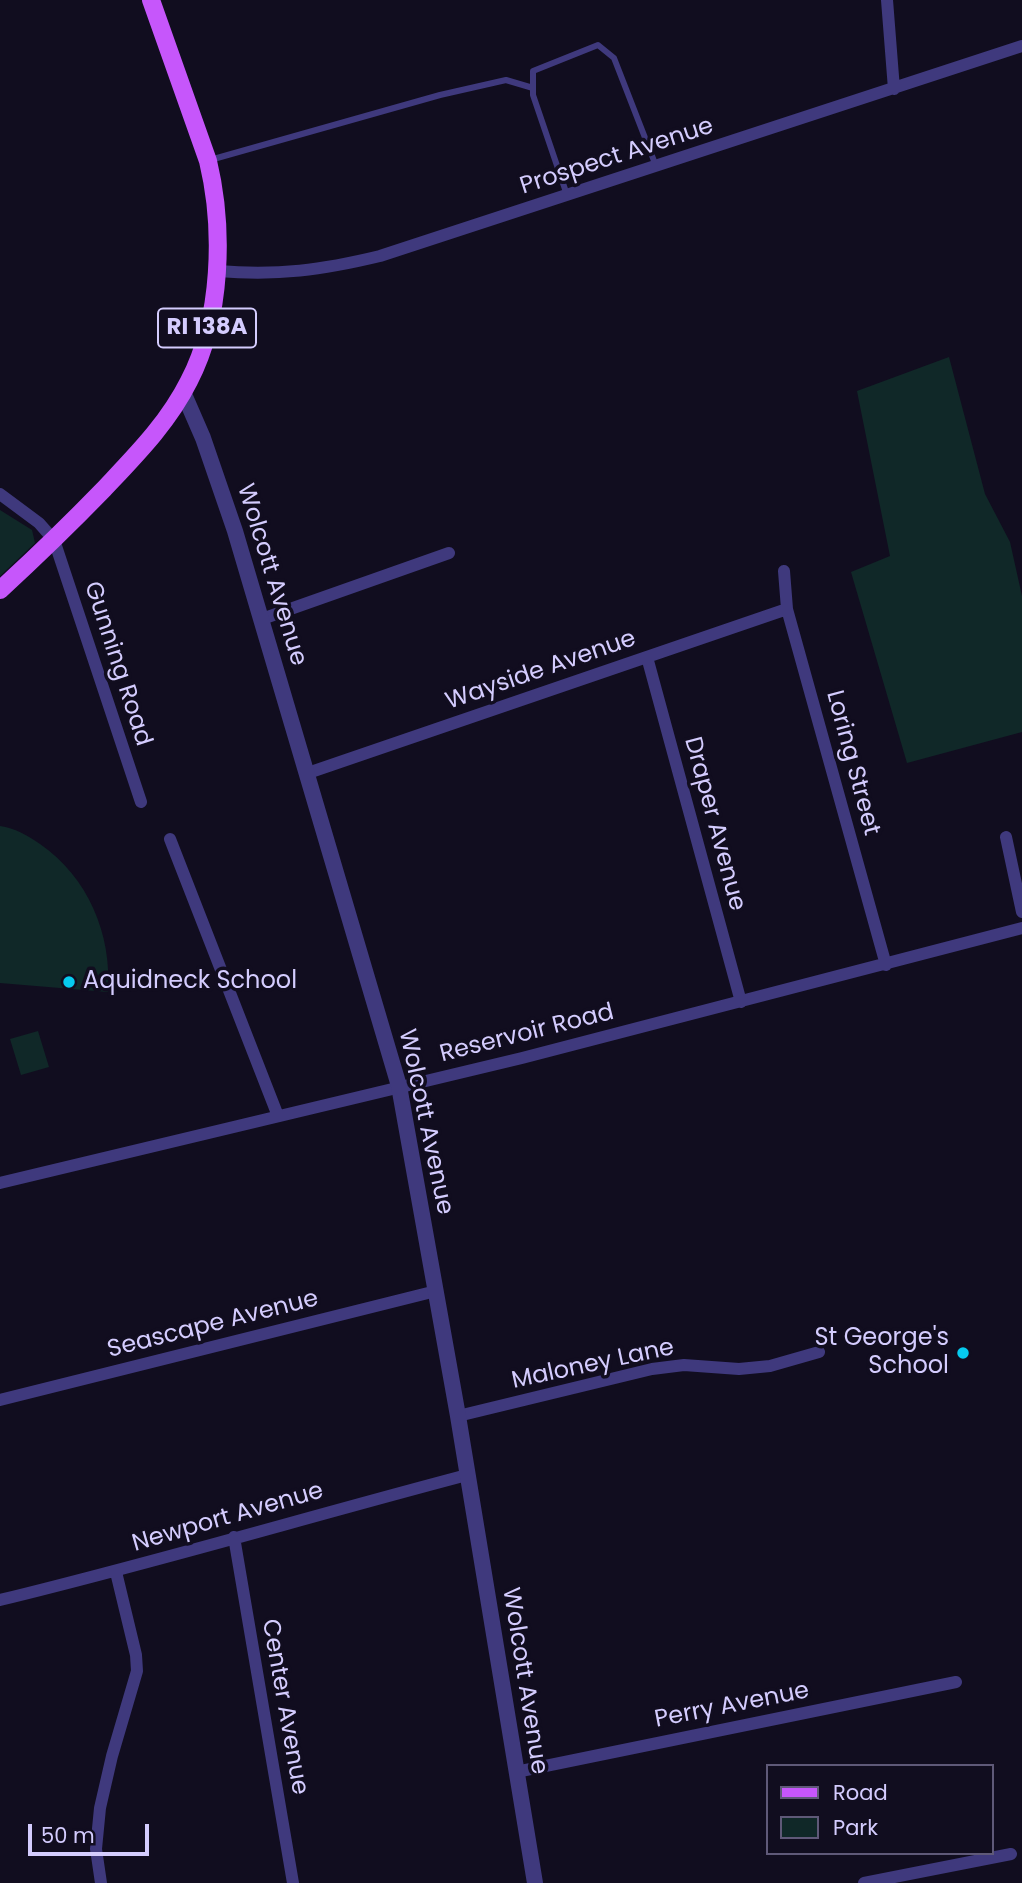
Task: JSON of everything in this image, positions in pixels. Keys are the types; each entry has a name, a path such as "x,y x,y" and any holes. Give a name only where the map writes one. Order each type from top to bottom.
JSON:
{"main road":[{"name":"RI 138A","path":"0,590 54,540 153,438 191,378 205,338 218,271 215,187 151,0"}],"street":[{"path":"887,0 894,89"},
{"name":"Prospect Avenue","path":"218,271 289,273 351,263 1022,46"},
{"name":"Wolcott Avenue","path":"183,392 203,438 235,531 398,1086 458,1416 535,1883"},
{"path":"0,494 39,523 54,540"},
{"name":"Gunning Road","path":"54,540 141,802"},
{"path":"262,619 449,553"},
{"name":"Loring Street","path":"784,571 787,609 886,965"},
{"name":"Wayside Avenue","path":"308,773 787,609"},
{"name":"Draper Avenue","path":"647,657 741,1002"},
{"path":"1006,837 1022,912"},
{"path":"170,839 278,1116"},
{"name":"Reservoir Road","path":"0,1183 741,1002 1022,928"},
{"name":"Seascape Avenue","path":"0,1400 436,1291"},
{"name":"Maloney Lane","path":"458,1416 652,1369 684,1365 739,1369 770,1366 819,1352"},
{"name":"Newport Avenue","path":"0,1600 116,1572 234,1537 467,1475"},
{"name":"Center Avenue","path":"234,1537 293,1883"},
{"path":"100,1883 96,1850 100,1808 136,1671 136,1655 116,1572"},
{"name":"Perry Avenue","path":"516,1772 956,1682"},
{"path":"864,1883 1011,1854"}],"lane":[{"path":"568,195 533,95 533,71 598,45 614,58 656,166"},
{"path":"208,161 453,92 506,80 533,88"}],"green space":[{"path":"949,357 985,494 1010,542 1022,596 1022,732 907,763 851,572 890,556 857,391"},
{"path":"0,510 32,530 35,543 0,576"},
{"path":"0,826 21,832 40,844 57,857 84,890 94,909 106,949 108,992 0,983"},
{"path":"38,1031 49,1067 21,1075 10,1039"}],"place":[{"name":"Aquidneck School","path":"69,982"},
{"name":"St George's School","path":"963,1353"}]}
